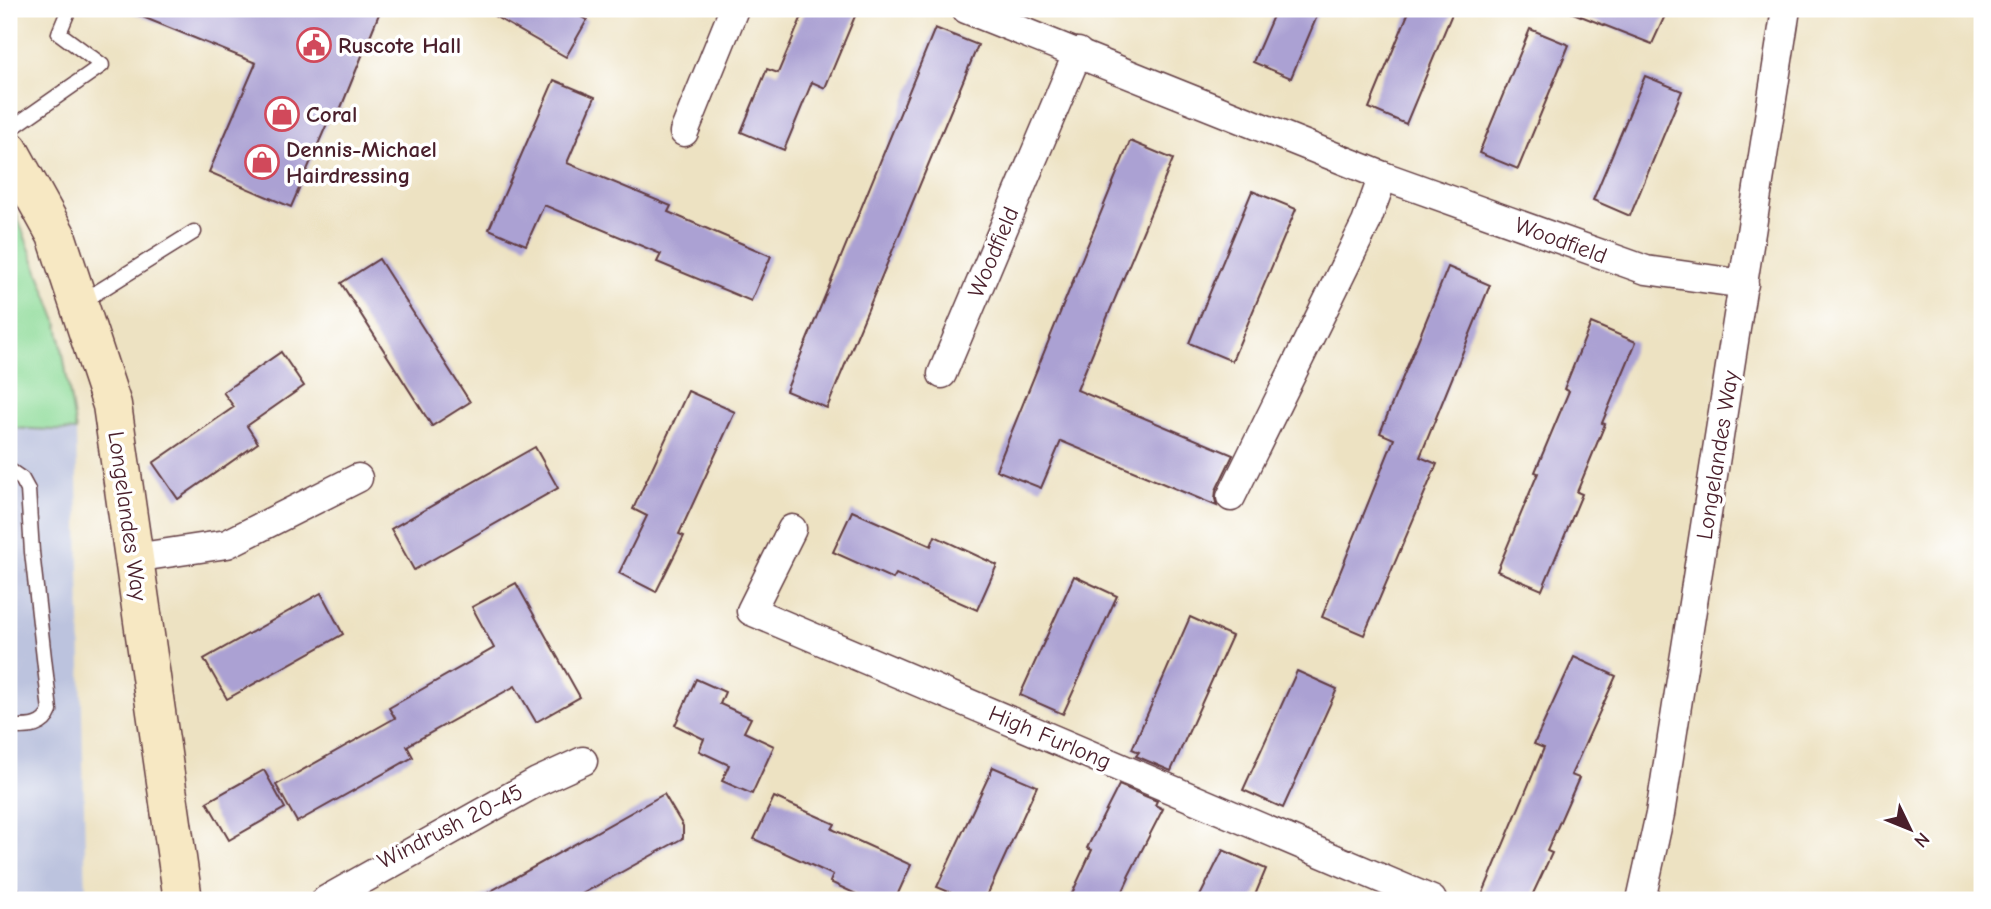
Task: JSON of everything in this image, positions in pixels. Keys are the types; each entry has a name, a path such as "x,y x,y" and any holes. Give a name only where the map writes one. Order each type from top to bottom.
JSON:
{"street":[{"path":"684,132 734,9"},
{"name":"Woodfield","path":"966,9 1383,176 1646,270 1744,284"},
{"name":"Longelandes Way","path":"1641,900 1660,814 1786,9"},
{"name":"Woodfield","path":"942,374 1078,52"},
{"name":"Longelandes Way","path":"9,150 56,235 112,405 183,900"},
{"path":"1231,497 1366,223 1383,176"},
{"path":"134,558 227,544 358,478"},
{"name":"High Furlong","path":"792,529 751,611 1432,900"},
{"path":"326,900 543,771 583,761"},
{"name":"Windrush 20-45","path":"302,900 543,771"}],"lane":[{"path":"9,130 102,65 59,33 69,9"},
{"path":"79,304 194,232"},
{"path":"9,470 22,479 28,490 32,552 50,711 47,720 38,726 9,727"},
{"path":"9,889 17,900"}],"shaded area":[{"path":"9,428 76,431 86,900 9,900"}],"green space":[{"path":"9,195 58,324 76,431 9,428"}],"building":[{"path":"123,9 381,9 338,115 332,112 291,207 209,172 256,63"},
{"path":"482,9 567,9 587,20 566,57"},
{"path":"805,9 858,9 825,88 812,82 784,150 741,132 767,69 778,73"},
{"path":"1276,9 1320,9 1291,78 1253,62"},
{"path":"1410,9 1454,9 1406,124 1369,108"},
{"path":"1568,9 1668,9 1652,44"},
{"path":"935,28 978,45 827,408 786,391"},
{"path":"1530,29 1569,45 1518,169 1479,153"},
{"path":"1645,76 1682,91 1630,216 1593,200"},
{"path":"554,80 595,97 567,163 671,206 668,212 771,256 751,301 657,262 661,254 544,205 526,245 489,229"},
{"path":"1130,141 1173,159 1077,390 1233,455 1216,490 1217,506 1061,441 1041,488 996,470"},
{"path":"1252,191 1296,209 1232,361 1189,343"},
{"path":"379,259 470,402 432,426 341,283"},
{"path":"1448,267 1490,285 1420,457 1437,464 1364,635 1322,617 1394,439 1380,433"},
{"path":"1591,323 1636,342 1577,492 1582,494 1542,590 1497,571 1538,473 1535,472 1569,391 1564,389"},
{"path":"281,352 304,386 247,426 258,443 178,499 153,463 234,407 223,392"},
{"path":"688,391 735,412 679,534 684,536 656,592 619,573 647,516 633,509"},
{"path":"535,447 558,488 414,570 391,529"},
{"path":"852,511 931,546 935,536 997,565 977,610 896,574 893,579 833,552"},
{"path":"1074,576 1117,596 1063,714 1020,695"},
{"path":"516,583 580,697 536,722 515,686 407,746 413,757 297,822 276,785 395,718 389,708 494,648 472,607"},
{"path":"321,593 343,634 227,699 204,659"},
{"path":"1190,617 1232,636 1171,771 1136,756 1139,752 1132,749"},
{"path":"1574,657 1616,676 1571,775 1579,778 1547,851 1552,853 1530,900 1480,900 1544,748 1534,744"},
{"path":"1297,671 1337,689 1283,808 1243,790"},
{"path":"696,679 725,692 720,704 751,718 744,732 774,746 752,794 722,781 729,765 699,751 704,739 675,725"},
{"path":"993,767 1037,786 985,900 968,900 937,887"},
{"path":"264,770 285,808 229,840 207,802"},
{"path":"1119,785 1157,801 1155,805 1163,809 1119,900 1069,900 1092,850 1087,848"},
{"path":"664,794 683,826 683,838 571,900 475,900"},
{"path":"774,797 835,824 832,829 911,865 895,900 869,900 830,882 833,875 754,839"},
{"path":"1223,850 1266,869 1253,900 1198,900"}],"place":[{"name":"Ruscote Hall","path":"314,45"},
{"name":"Coral","path":"282,114"},
{"name":"Dennis-Michael Hairdressing","path":"262,162"}]}
